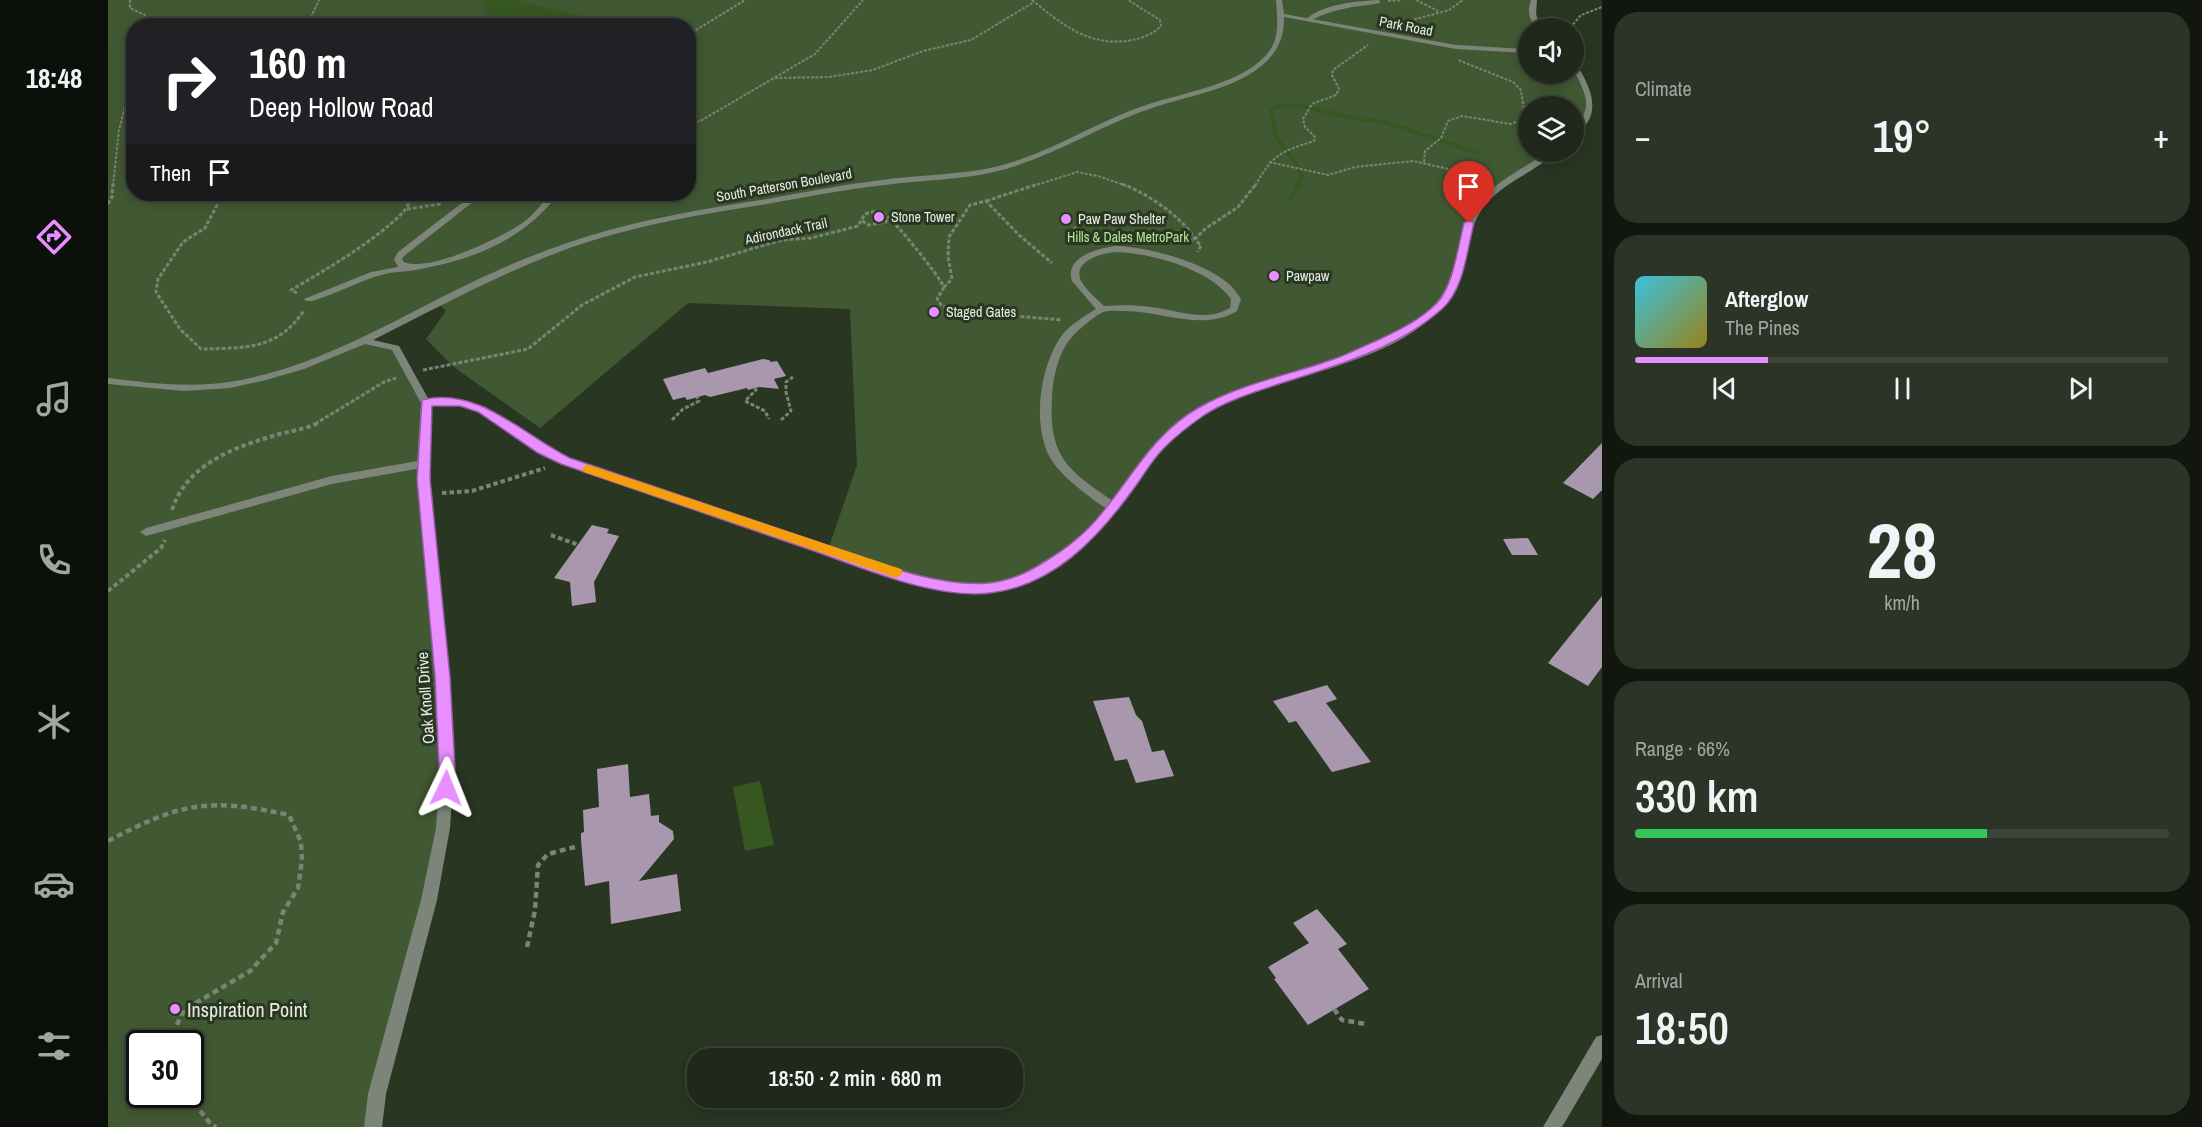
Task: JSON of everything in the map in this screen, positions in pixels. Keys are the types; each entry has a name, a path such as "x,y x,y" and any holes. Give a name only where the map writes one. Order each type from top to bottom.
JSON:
{"street":[{"name":"South Patterson Boulevard","path":"108,381 170,388 228,385 301,368 365,341 492,276 553,251 612,232 704,212 868,184 970,173 1020,163 1116,118 1224,82 1258,66 1269,58 1278,43 1281,15 1279,0"},
{"path":"1532,18 1531,9 1534,0"},
{"path":"1308,20 1336,6 1378,2"},
{"name":"Park Road","path":"1281,15 1439,45 1518,50"},
{"path":"1584,84 1592,102 1592,108 1584,120"},
{"path":"365,341 396,348 412,373 426,403 461,402 482,409 542,450 566,461 930,583 958,588 990,588 1021,581 1035,575 1083,542 1160,445 1201,411 1251,389 1340,361 1406,331 1424,320 1442,304 1452,288 1469,223 1482,204 1509,180 1536,162"},
{"path":"409,268 400,264 398,259 401,254 470,201"},
{"path":"309,299 339,290 373,274 422,267 500,242 534,216 548,201"},
{"path":"1101,309 1076,280 1075,271 1078,264 1089,256 1118,249 1138,250 1171,260 1209,276 1229,288 1236,299 1234,309 1226,315 1210,319 1194,319 1151,309 1101,309 1065,338 1057,353 1046,391 1045,425 1053,453 1073,478 1113,507"},
{"name":"Oak Knoll Drive","path":"373,1127 377,1094 429,900 443,828 447,768 442,677 423,464 426,403"},
{"path":"146,531 332,480 423,464"},
{"path":"1552,1127 1602,1043"}],"path":[{"path":"130,0 130,8 147,16 146,18"},
{"path":"311,18 320,0"},
{"path":"696,30 745,0"},
{"path":"696,122 815,54 863,0"},
{"path":"775,78 829,77 873,70 924,51 971,40 1033,1 1065,28 1091,40 1109,43 1134,40 1155,33 1161,26 1160,20 1128,0"},
{"path":"1416,0 1428,8 1442,12 1463,0"},
{"path":"1578,18 1602,7"},
{"path":"1424,162 1425,151 1439,139 1448,121 1462,116 1505,124 1521,122 1525,118 1521,90 1513,82 1462,63 1439,45"},
{"path":"1178,245 1181,242 1194,240 1205,229 1238,207 1253,189 1268,162 1284,151 1314,141 1315,137 1305,128 1303,119 1312,104 1336,95 1339,89"},
{"path":"108,204 112,197 119,130 126,102"},
{"path":"1268,162 1328,175 1372,165 1424,162 1462,172 1458,182 1445,190 1448,197 1482,204"},
{"path":"1079,326 1059,319 957,311 942,306 938,299 944,287 952,279 948,270 948,235 964,216 966,208 974,201 986,201 1077,172 1127,186 1164,207 1188,228 1194,240 1201,245 1202,248 1198,252"},
{"path":"219,201 205,228 183,242 158,279 156,292 180,329 201,349 245,347 276,340 298,322 309,299 291,290 323,271 387,226 406,209 410,201"},
{"path":"986,201 1000,213 1018,235 1052,262"},
{"name":"Adirondack Trail","path":"108,591 161,548 172,524 172,507 184,486 196,472 226,453 269,437 316,424 384,382 465,360 528,349 582,305 635,277 707,262 782,240 811,238 858,226 865,214 876,211 883,213 888,219"},
{"path":"862,222 877,225 888,219 897,225 919,255 932,266 944,287"},
{"path":"1074,227 1087,239"},
{"path":"781,420 791,411 785,390 786,382 793,377"},
{"path":"755,388 745,401 765,411 769,419"},
{"path":"672,420 683,409 699,401 697,397"},
{"path":"425,494 472,491 566,461"},
{"path":"551,536 579,546"},
{"path":"108,841 180,809 248,805 290,815 301,842 302,860 298,888 283,912 276,943 250,971 184,1010 175,1030"},
{"path":"527,947 535,911 536,865 545,855 554,851 575,848"},
{"path":"1334,1009 1342,1020 1366,1024"},
{"path":"198,1108 208,1122 216,1127"}],"green space":[{"name":"Hills & Dales MetroPark","path":"108,0 1534,0 1537,18 1518,18 1518,84 1584,84 1592,102 1584,120 1584,96 1518,96 1518,162 1538,162 1479,207 1442,304 1406,331 1340,361 1251,389 1179,427 1105,518 1035,575 958,588 828,550 857,465 850,309 688,303 540,428 455,368 426,339 446,311 438,303 366,341 396,348 426,403 425,421 442,677 443,828 374,1127 108,1127"}],"shaded area":[{"path":"480,0 514,0 584,17 584,18 492,18"},
{"path":"760,781 774,845 745,851 733,787"}],"building":[{"path":"763,359 771,362 777,361 786,376 774,379 779,389 759,387 748,390 747,388 710,397 705,395 687,400 685,397 673,400 663,379 705,368 708,373"},
{"path":"1602,443 1602,490 1593,499 1563,483"},
{"path":"592,525 609,529 607,533 619,536 594,582 596,602 572,606 570,582 554,578"},
{"path":"1528,538 1538,555 1512,555 1503,539"},
{"path":"1602,596 1602,667 1588,686 1548,663"},
{"path":"1327,685 1337,699 1326,703 1371,762 1332,772 1296,721 1289,723 1273,701"},
{"path":"1129,697 1136,715 1142,721 1152,752 1164,750 1174,776 1136,783 1127,759 1115,761 1093,701"},
{"path":"628,764 630,797 649,794 651,816 659,815 659,822 673,831 674,839 639,881 677,874 681,911 611,924 609,881 585,886 581,840 581,833 584,832 583,810 599,807 597,769"},
{"path":"1317,909 1347,944 1338,949 1369,989 1308,1025 1274,979 1276,978 1268,967 1309,943 1293,923"}],"waterway":[{"path":"1298,186 1302,177 1296,164 1276,137 1271,109 1279,106 1297,105 1349,117 1384,122 1478,153"},
{"path":"1291,199 1298,184"}],"slow traffic":[{"path":"589,469 896,573"}],"place":[{"name":"Stone Tower","path":"879,217"},
{"name":"Paw Paw Shelter","path":"1066,219"},
{"name":"Pawpaw","path":"1274,276"},
{"name":"Staged Gates","path":"934,312"},
{"name":"Inspiration Point","path":"175,1009"}],"route":[{"path":"446,788 442,677 423,464 426,403 461,402 482,409 542,450 566,461 847,557 930,583 958,588 990,588 1021,581 1035,575 1083,542 1105,518 1160,445 1201,411 1251,389 1340,361 1406,331 1424,320 1442,304 1452,288 1469,223"}]}
